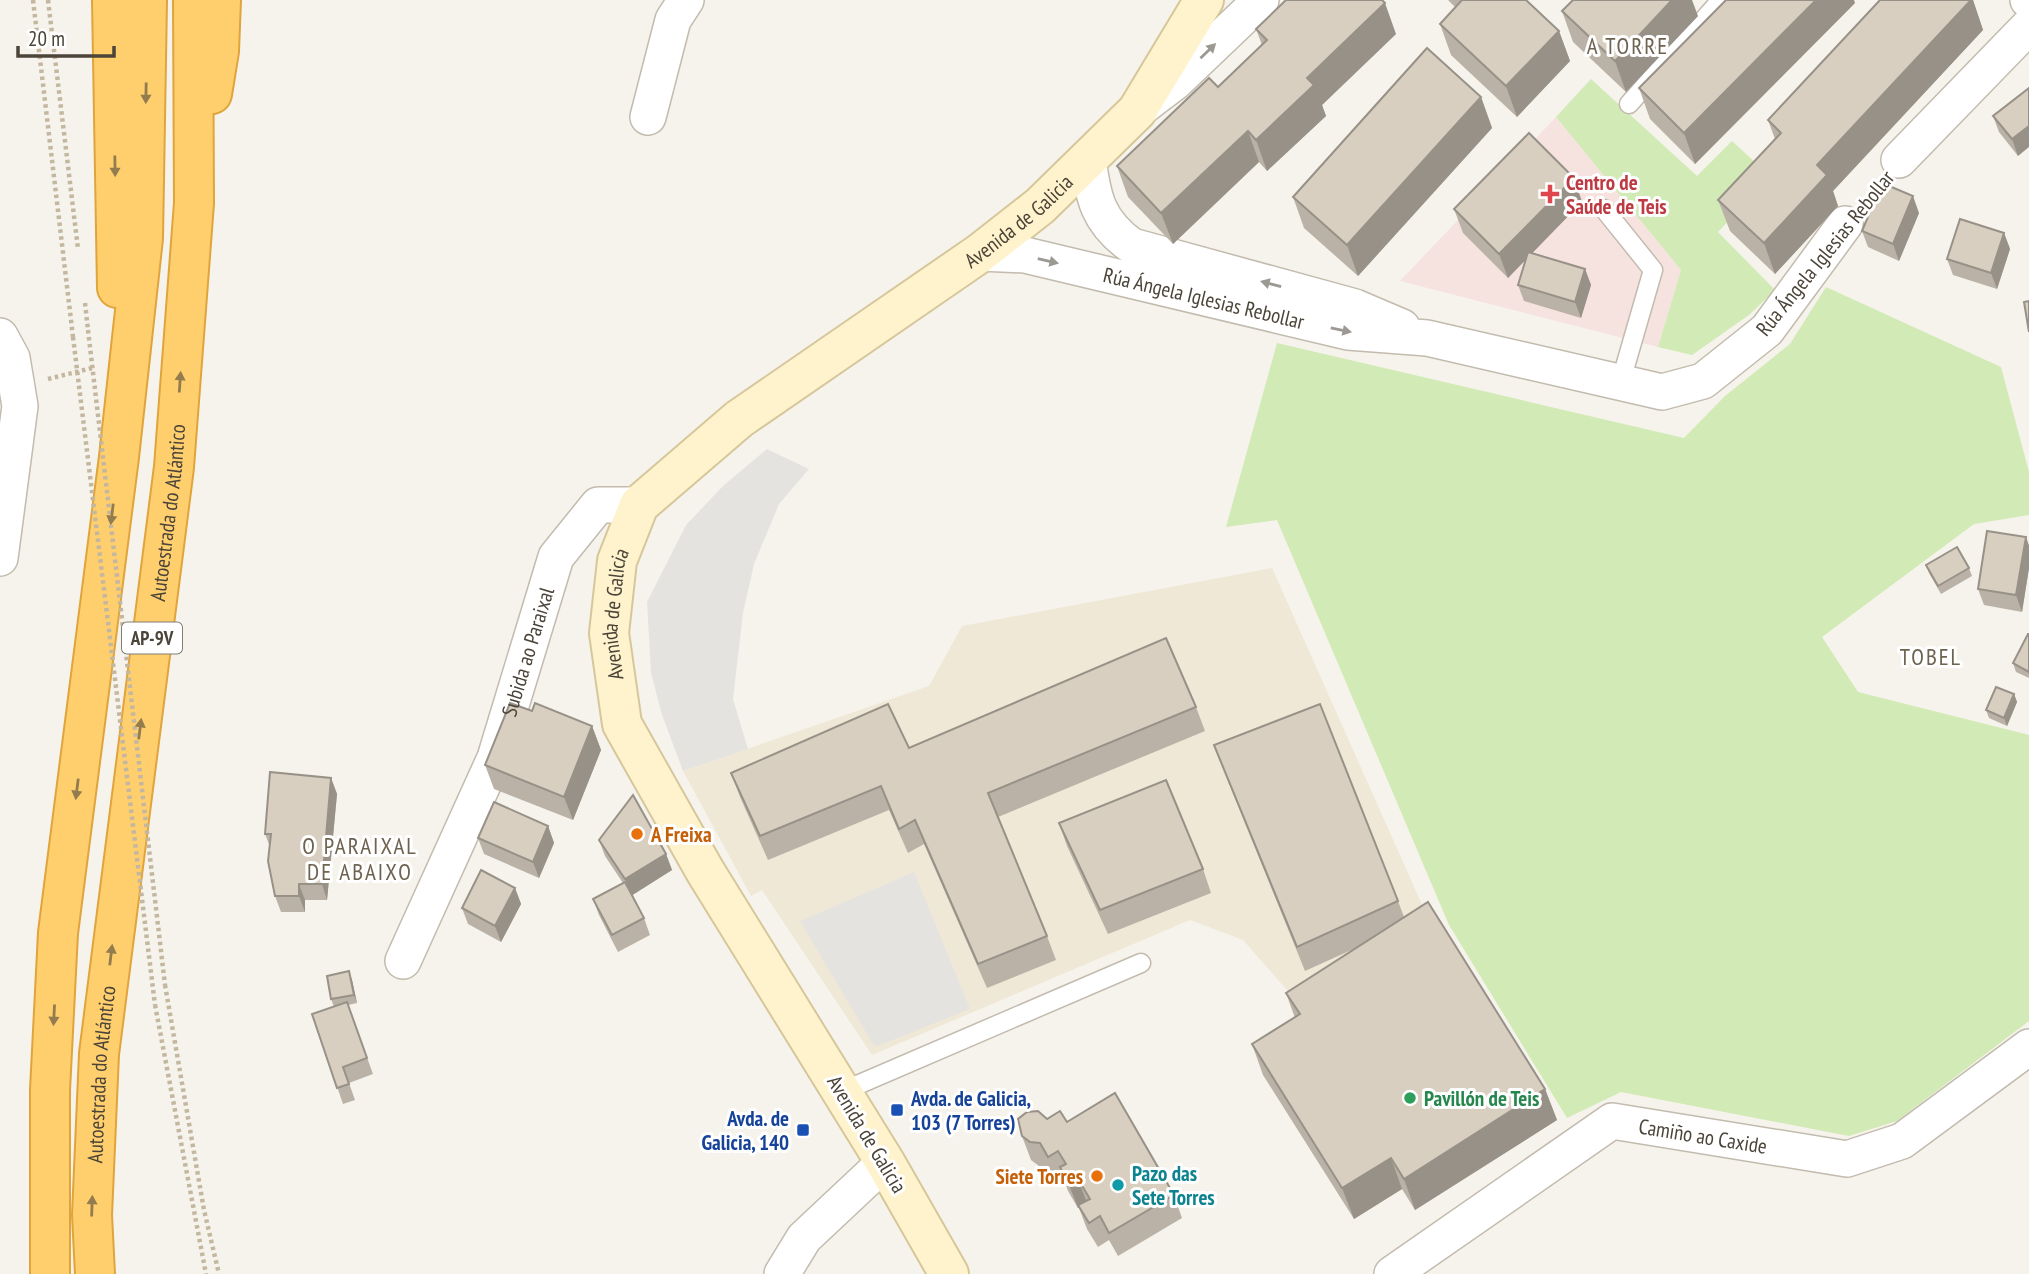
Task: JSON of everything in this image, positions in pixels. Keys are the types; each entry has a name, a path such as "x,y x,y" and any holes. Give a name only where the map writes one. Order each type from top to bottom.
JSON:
{"highway":[{"name":"AP-9V","path":"112,0 119,457"},
{"name":"AP-9V","path":"50,1274 50,1090 58,933 119,457 143,238 147,0"},
{"name":"Autoestrada do Atlántico","path":"95,1274 92,1215 99,1054 174,467 194,203 192,0"},
{"name":"AP-9V","path":"194,203 219,51 222,0"}],"main road":[{"name":"Avenida de Galicia","path":"949,1274 885,1162 705,871 622,724 610,633 617,561 639,505 739,419 980,253 1040,206 1137,111 1204,0"}],"street":[{"path":"648,117 673,20 686,0"},
{"name":"Avenida de Galicia","path":"1137,111 1175,82 1261,0"},
{"name":"Rúa Ángela Iglesias Rebollar","path":"1899,160 2029,26"},
{"name":"Rúa Ángela Iglesias Rebollar","path":"1088,159 1092,193 1103,217 1116,235 1132,246 1355,307 1427,338"},
{"name":"Rúa Ángela Iglesias Rebollar","path":"980,253 1025,255 1348,332 1427,338 1662,392 1703,381 1768,330 1845,224"},
{"path":"0,336 12,358 20,406 0,558"},
{"name":"Subida ao Paraixal","path":"404,961 495,758 556,557 598,505 639,505"},
{"name":"Camiño ao Caxide","path":"1392,1274 1612,1121 1847,1159 1902,1141 2029,1047"},
{"path":"782,1274 804,1238 885,1162"}],"lane":[{"path":"1629,104 1721,0"},
{"path":"1604,209 1653,270 1620,384"},
{"path":"841,1092 1141,963"}],"path":[{"path":"33,0 156,1005 206,1274"},
{"path":"48,0 80,263"},
{"name":"Rúa Ángela Iglesias Rebollar","path":"1845,224 1899,160"},
{"path":"83,290 166,985 204,1210 219,1274"},
{"path":"77,372 92,368"}],"shaded area":[{"name":"Centro de Saúde de Teis","path":"1556,117 1681,270 1658,347 1400,281"},
{"path":"767,449 809,469 779,504 754,564 743,613 733,699 748,749 683,771 662,715 651,673 647,602 686,525 724,485"},
{"path":"1272,568 1432,927 1301,1006 1243,940 1190,920 872,1055 762,890 751,896 683,771 929,686 962,626"},
{"path":"914,872 970,1009 875,1047 800,921"}],"green space":[{"path":"1591,79 1697,176 1732,141 1770,176 1718,232 1775,290 1749,315 1692,355 1658,347 1681,270 1556,117"},
{"path":"1826,287 2001,367 2029,472 2029,515 1974,524 1822,637 1858,692 2029,735 2029,1021 1897,1121 1849,1136 1621,1092 1567,1118 1449,925 1277,520 1226,527 1277,343 1684,438 1725,396 1790,344"}],"building":[{"path":"1286,0 1382,0 1385,3 1307,78 1314,85 1256,140 1248,131 1161,213 1117,166 1209,78 1218,87 1267,40 1256,29"},
{"path":"1462,0 1526,0 1559,31 1506,86 1440,24"},
{"path":"1573,0 1672,0 1615,61 1562,11"},
{"path":"1726,0 1816,0 1684,133 1639,88"},
{"path":"1880,0 1971,0 1817,165 1827,175 1764,243 1718,200 1781,133 1768,120"},
{"path":"1427,48 1481,97 1347,245 1293,197"},
{"path":"2029,88 2029,126 2012,139 1993,116"},
{"path":"1529,133 1574,178 1499,254 1454,209"},
{"path":"1882,183 1913,196 1893,244 1862,231"},
{"path":"1960,219 2004,233 1991,273 1947,259"},
{"path":"1528,252 1585,269 1575,302 1518,285"},
{"path":"2029,301 2029,332 2024,302"},
{"path":"1987,531 2026,537 2016,595 1978,589"},
{"path":"1957,547 1969,568 1938,586 1926,565"},
{"path":"2029,634 2029,672 2013,663"},
{"path":"1166,638 1196,707 988,793 1047,936 978,964 915,820 899,829 881,786 760,836 731,773 888,704 909,748"},
{"path":"1996,687 2014,694 2004,718 1986,710"},
{"path":"510,703 532,711 535,703 592,726 564,797 485,765"},
{"path":"1320,704 1398,901 1297,947 1214,745"},
{"path":"270,772 331,778 322,884 299,884 299,896 275,896 268,861 271,834 265,834"},
{"path":"1166,780 1203,869 1100,910 1059,823"},
{"name":"A Freixa","path":"633,795 666,854 625,879 599,840"},
{"path":"494,802 548,826 533,862 478,838"},
{"path":"481,870 515,888 495,926 462,908"},
{"path":"625,882 644,918 612,935 593,899"},
{"name":"Pavillón de Teis","path":"1428,902 1545,1089 1404,1179 1391,1158 1342,1188 1252,1044 1300,1014 1286,993"},
{"path":"349,971 354,995 331,999 327,976"},
{"path":"347,1002 367,1058 343,1067 349,1084 337,1088 312,1014"},
{"name":"Pazo das Sete Torres","path":"1115,1093 1174,1195 1109,1233 1100,1216 1089,1223 1078,1205 1090,1199 1078,1179 1069,1185 1060,1167 1066,1164 1058,1151 1048,1157 1040,1143 1030,1142 1022,1136 1018,1119 1027,1112 1038,1111 1047,1119 1060,1111 1067,1122"}],"place":[{"name":"Centro de Saúde de Teis","path":"1550,194"},
{"name":"A Freixa","path":"637,834"},
{"name":"Pavillón de Teis","path":"1410,1098"},
{"name":"Avda. de Galicia, 103 (7 Torres)","path":"897,1110"},
{"name":"Avda. de Galicia, 140","path":"803,1130"},
{"name":"Siete Torres","path":"1097,1176"},
{"name":"Pazo das Sete Torres","path":"1118,1185"}],"district":[{"name":"A TORRE","path":"1628,45"},
{"name":"TOBEL","path":"1931,656"},
{"name":"O PARAIXAL DE ABAIXO","path":"360,858"}]}
